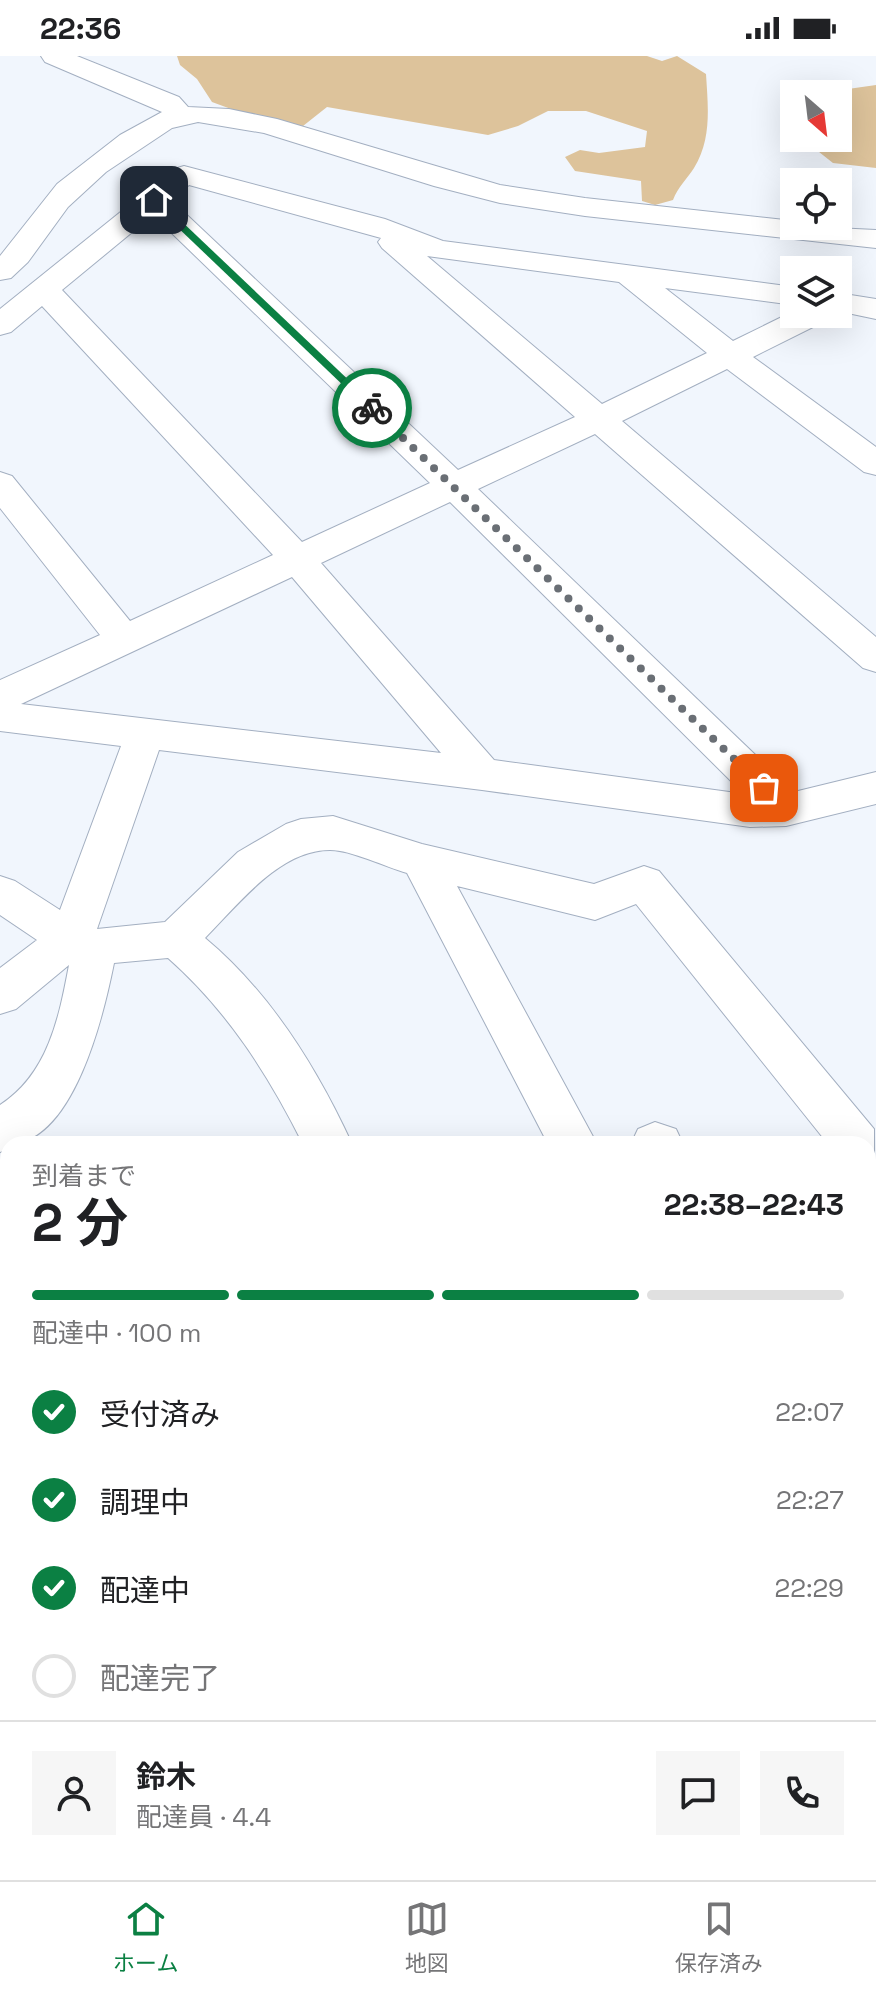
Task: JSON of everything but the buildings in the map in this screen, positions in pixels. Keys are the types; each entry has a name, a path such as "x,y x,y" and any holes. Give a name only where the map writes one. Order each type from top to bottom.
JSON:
{"street":[{"path":"54,56 169,103 180,115"},
{"path":"0,271 23,251 59,200 82,178 162,121 195,113 239,120 327,142 449,181 546,203 876,239"},
{"path":"0,325 184,175 374,225 437,249 780,294"},
{"path":"154,200 453,485 786,810"},
{"path":"374,225 876,658"},
{"path":"627,273 731,356 876,464"},
{"path":"44,290 297,559 482,774"},
{"path":"852,305 876,309"},
{"path":"0,697 599,419 786,328"},
{"path":"0,484 123,638"},
{"path":"0,716 482,774 750,811 786,810 876,788"},
{"path":"0,1131 45,1097 69,1057 83,944 145,734"},
{"path":"0,995 29,970 83,944 176,939 253,864 301,836 333,833 422,861 595,902 644,883 850,1136"},
{"path":"422,861 569,1136"},
{"path":"0,893 83,944"},
{"path":"176,939 206,963 247,1007 294,1078 324,1136"}],"shaded area":[{"path":"177,56 647,56 662,61 677,56 706,74 706,134 700,157 673,200 655,205 642,201 641,181 575,171 565,157 580,150 599,153 645,147 647,131 586,111 548,111 518,126 488,135 327,107 303,126 250,116 212,102 197,79 180,65"},
{"path":"876,85 876,168 833,163 819,152 852,152 852,88"}],"way so far":[{"path":"372,408 764,788"}],"route":[{"path":"154,200 372,408"}]}
